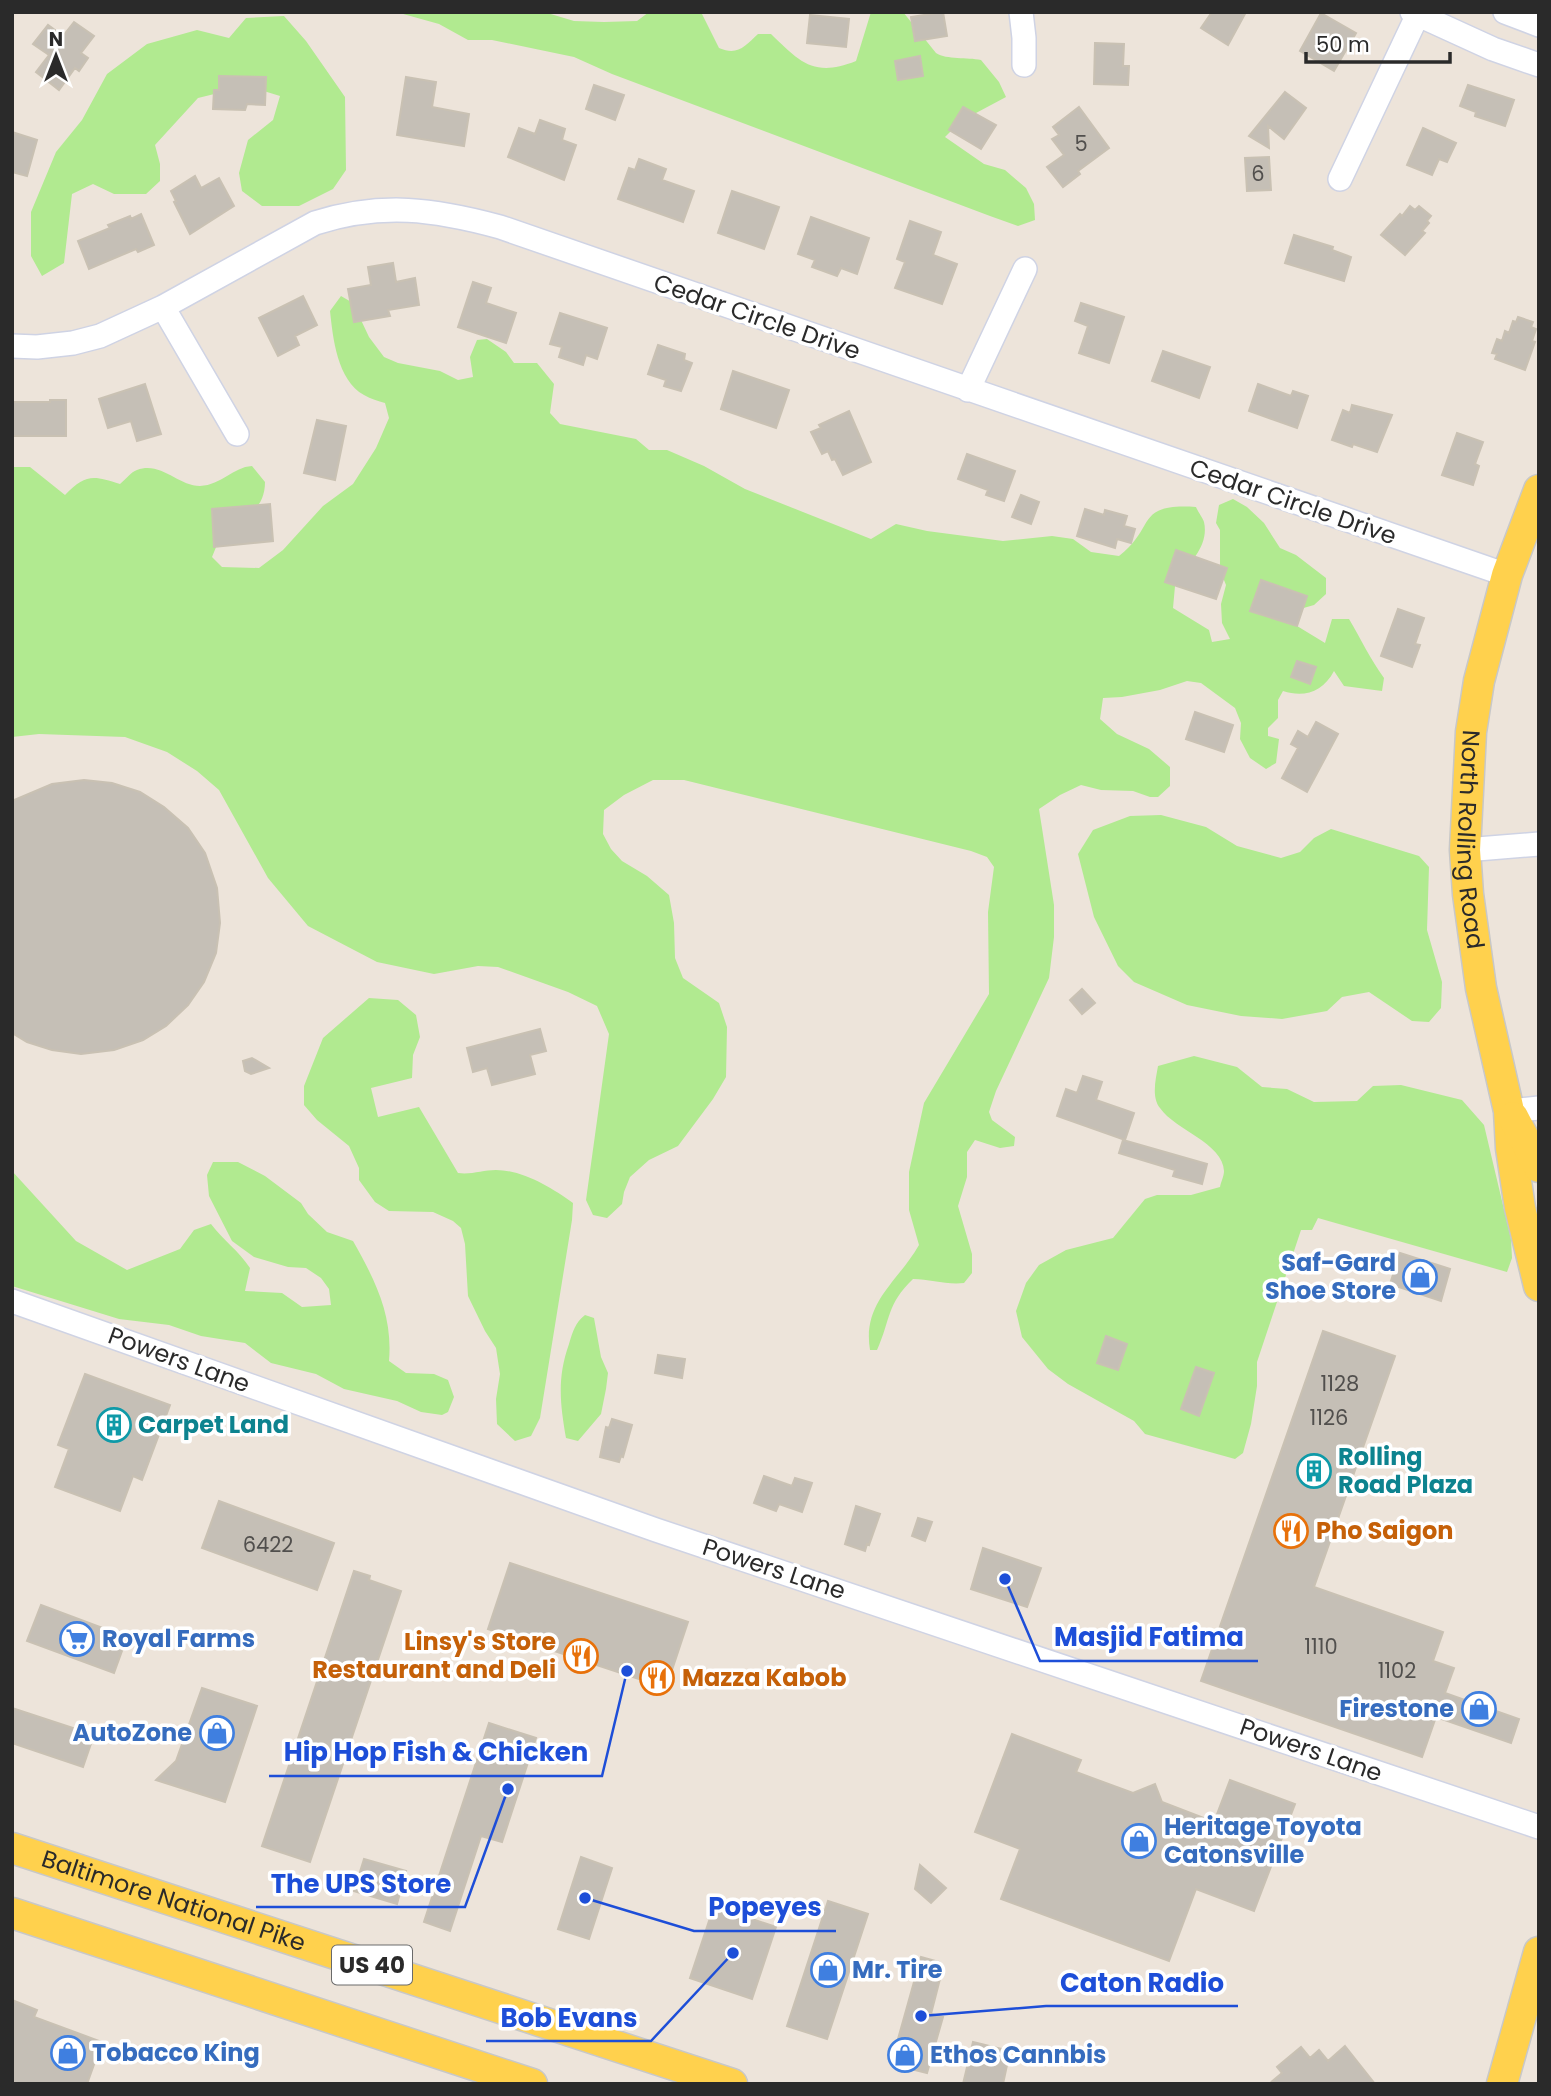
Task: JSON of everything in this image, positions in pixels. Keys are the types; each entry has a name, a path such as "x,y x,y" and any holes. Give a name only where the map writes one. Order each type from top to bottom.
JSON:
{"main road":[{"name":"North Rolling Road","path":"1539,490 1507,575 1491,631 1471,732 1465,850 1481,988 1509,1111 1511,1148 1520,1208 1539,1286"},
{"name":"North Rolling Road","path":"1509,1111 1539,1167"},
{"name":"Baltimore National Pike","path":"12,1847 732,2084"},
{"name":"US 40","path":"12,1913 532,2084"},
{"path":"1502,2081 1539,1952"}],"street":[{"path":"1021,12 1024,65"},
{"path":"1506,12 1539,25"},
{"path":"1340,179 1416,13 1493,49 1539,65"},
{"name":"Cedar Circle Drive","path":"12,346 37,347 73,343 100,336 163,307 315,223 340,215 378,209 459,216 500,227 1507,575"},
{"path":"968,390 1025,269"},
{"path":"163,307 237,435"},
{"path":"1465,850 1539,844"},
{"path":"1509,1111 1539,1108"},
{"name":"Powers Lane","path":"12,1301 656,1530 1539,1827"}],"green space":[{"path":"396,12 544,12 574,21 604,22 637,21 649,12 701,12 719,48 736,50 758,34 771,34 800,59 818,67 829,68 856,61 871,12 903,12 936,53 946,57 981,60 999,82 1006,97 961,121 945,137 984,164 1005,170 1026,188 1034,204 1035,220 1018,226 612,74 574,57 492,40 468,40 439,24"},
{"path":"284,16 306,41 345,97 346,170 333,189 299,206 262,206 242,191 239,173 248,140 273,120 280,96 247,86 198,98 155,145 160,164 160,181 146,194 114,194 93,184 72,194 64,263 42,276 31,256 31,212 56,152 82,120 107,74 147,44 197,30 229,38 246,18"},
{"path":"341,296 353,303 369,337 384,357 398,363 440,371 458,380 473,377 470,357 477,340 487,339 506,352 514,363 537,363 554,384 550,413 560,424 636,439 649,450 667,450 704,466 745,489 871,539 896,524 1003,541 1052,536 1073,539 1091,552 1119,556 1131,545 1154,513 1176,507 1196,507 1204,522 1204,538 1193,559 1176,575 1173,608 1209,630 1212,642 1230,639 1222,623 1221,604 1226,585 1220,570 1220,530 1216,523 1219,505 1233,499 1247,507 1264,523 1280,548 1296,555 1326,578 1326,594 1314,605 1279,615 1325,643 1332,619 1349,619 1384,678 1382,691 1344,686 1334,671 1324,684 1312,692 1298,694 1283,691 1278,700 1278,718 1268,728 1268,736 1279,739 1276,763 1266,769 1250,758 1240,739 1241,723 1235,708 1201,683 1187,681 1160,690 1103,698 1100,719 1117,734 1149,749 1170,767 1170,786 1158,797 1150,797 1133,791 1101,790 1081,785 1039,809 1054,905 1054,937 1049,978 996,1091 989,1112 992,1120 1015,1137 1014,1146 1000,1148 975,1140 967,1152 967,1177 958,1206 972,1254 972,1273 964,1283 913,1279 893,1305 877,1350 870,1350 869,1333 876,1305 919,1245 909,1210 909,1172 924,1103 989,994 988,912 994,867 987,857 684,780 653,780 624,795 604,810 603,834 611,849 622,861 647,876 669,895 674,923 675,958 683,978 719,1003 727,1027 726,1077 713,1099 678,1146 649,1160 630,1177 622,1204 607,1218 593,1215 586,1200 609,1034 597,1006 568,992 498,967 478,966 434,974 377,962 308,926 268,878 219,790 197,771 167,752 125,737 39,734 12,737 12,467 30,467 65,495 78,483 90,478 120,484 135,471 146,468 162,471 184,482 200,486 215,483 239,469 252,466 265,482 261,500 252,512 223,530 212,557 222,567 259,568 283,550 323,506 353,484 376,448 389,418 385,403 355,388 342,369 330,311"},
{"path":"1161,815 1206,827 1237,846 1281,858 1300,852 1314,838 1331,829 1419,856 1429,867 1427,930 1442,982 1441,1008 1429,1022 1412,1021 1369,992 1342,997 1327,1011 1282,1019 1241,1016 1187,1005 1134,982 1118,966 1094,917 1078,854 1093,830 1130,816"},
{"path":"369,998 398,1000 416,1015 420,1037 413,1055 412,1078 371,1088 378,1117 419,1107 458,1173 496,1170 516,1173 547,1186 573,1203 540,1418 531,1436 515,1441 497,1424 496,1399 500,1374 496,1348 468,1296 465,1244 461,1228 453,1221 433,1212 389,1211 375,1202 359,1180 359,1168 349,1146 317,1120 304,1105 304,1086 323,1038"},
{"path":"1194,1056 1237,1067 1262,1087 1287,1089 1314,1102 1357,1101 1373,1086 1401,1085 1462,1100 1484,1125 1511,1239 1512,1258 1507,1272 1318,1218 1312,1230 1301,1230 1257,1362 1257,1386 1243,1453 1235,1459 1145,1434 1134,1421 1068,1384 1048,1369 1022,1337 1016,1311 1026,1283 1039,1265 1066,1250 1113,1238 1145,1199 1157,1195 1191,1195 1220,1187 1224,1171 1216,1152 1167,1116 1157,1104 1155,1087 1158,1066"},
{"path":"213,1162 238,1162 265,1176 301,1203 308,1214 327,1232 353,1241 381,1298 388,1328 389,1361 406,1373 434,1374 448,1380 454,1397 448,1412 442,1415 421,1412 397,1401 344,1389 316,1374 271,1363 245,1343 201,1336 169,1325 119,1319 12,1286 12,1171 76,1241 127,1270 180,1249 194,1230 211,1224 250,1268 245,1291 282,1293 302,1307 331,1305 329,1289 321,1278 306,1268 288,1267 254,1257 232,1241 209,1196 207,1175"},
{"path":"585,1315 594,1318 601,1357 608,1373 601,1414 578,1441 566,1438 561,1379 573,1331"}],"building":[{"path":"943,12 947,36 915,41 911,17"},
{"path":"1212,12 1246,12 1228,45 1201,28"},
{"path":"1321,13 1356,33 1334,71 1300,51"},
{"path":"810,15 849,19 846,47 807,43"},
{"path":"74,22 94,36 81,53 88,58 79,71 75,68 59,90 36,72 49,55 33,44 48,25 63,36"},
{"path":"1095,43 1124,44 1123,66 1129,66 1128,85 1094,84"},
{"path":"920,56 923,76 898,80 895,61"},
{"path":"219,76 266,77 265,105 247,104 245,110 213,109 214,90 219,90"},
{"path":"406,77 436,82 432,107 469,114 464,146 397,135"},
{"path":"594,85 624,95 615,120 586,109"},
{"path":"1468,85 1514,100 1505,126 1475,116 1476,112 1460,106"},
{"path":"1285,92 1306,108 1284,139 1268,126 1269,148 1249,136"},
{"path":"963,107 996,125 981,149 949,130"},
{"path":"1079,107 1109,148 1078,171 1080,174 1063,187 1047,167 1064,155 1052,139 1059,135 1053,127"},
{"path":"540,120 565,129 562,140 576,145 564,180 508,157 519,128 535,134"},
{"path":"1423,128 1456,143 1447,162 1439,159 1432,175 1407,165"},
{"path":"12,132 37,140 27,176 12,172"},
{"path":"1269,157 1271,190 1247,191 1245,158"},
{"path":"639,159 666,169 662,180 694,191 683,222 618,199 629,168 635,170"},
{"path":"195,176 201,188 219,178 234,206 190,234 171,191"},
{"path":"732,191 779,207 764,249 718,233"},
{"path":"1410,206 1415,210 1419,206 1431,216 1422,231 1425,233 1405,255 1381,235"},
{"path":"141,214 154,245 138,252 136,249 89,269 78,241 110,228 108,225"},
{"path":"811,217 869,238 857,274 841,268 837,276 812,267 815,260 798,254"},
{"path":"910,221 941,232 933,255 957,264 942,304 895,288 905,262 897,259"},
{"path":"1294,235 1333,247 1332,250 1351,257 1344,281 1285,263"},
{"path":"393,263 396,282 415,278 419,305 388,310 390,316 354,322 348,289 371,285 368,267"},
{"path":"473,282 491,288 486,303 516,313 506,343 458,327"},
{"path":"303,296 317,325 295,336 299,345 278,356 259,318"},
{"path":"1081,303 1124,317 1109,363 1079,353 1088,326 1075,321"},
{"path":"560,313 607,328 597,359 586,355 583,365 559,357 562,347 550,344"},
{"path":"1518,317 1533,322 1531,327 1536,329 1532,341 1535,342 1525,370 1495,359 1497,354 1492,353 1497,339 1502,341 1505,331 1509,333 1513,321 1516,322"},
{"path":"658,345 685,354 684,360 692,363 681,391 664,386 666,380 648,374"},
{"path":"1163,351 1210,367 1199,398 1152,381"},
{"path":"733,371 789,390 776,428 721,409"},
{"path":"145,384 161,434 137,441 131,421 108,428 99,399"},
{"path":"1258,384 1291,396 1293,391 1308,396 1297,428 1249,411"},
{"path":"66,400 66,436 12,436 12,402"},
{"path":"1352,405 1392,415 1377,452 1332,440 1343,410 1350,413"},
{"path":"849,411 871,462 843,475 828,451 822,454 811,432 821,428 819,425"},
{"path":"317,420 346,426 335,480 304,473"},
{"path":"1457,433 1483,442 1475,464 1479,466 1473,485 1442,475"},
{"path":"967,454 1015,471 1004,501 986,495 988,490 958,479"},
{"path":"1021,495 1039,502 1031,524 1012,517"},
{"path":"270,504 273,541 214,547 212,509"},
{"path":"1085,509 1104,515 1105,510 1127,516 1124,526 1135,529 1131,543 1117,539 1115,548 1077,536"},
{"path":"1176,550 1227,568 1216,599 1165,582"},
{"path":"1261,580 1307,596 1297,626 1250,611"},
{"path":"1398,609 1424,618 1415,644 1420,645 1412,667 1381,656"},
{"path":"1297,661 1316,667 1310,684 1291,677"},
{"path":"1195,712 1233,725 1224,752 1186,739"},
{"path":"1316,722 1338,734 1307,792 1282,778 1298,748 1291,744 1298,731 1308,737"},
{"path":"84,780 112,783 140,792 164,807 188,828 205,853 217,888 220,923 216,953 204,982 188,1005 166,1026 143,1040 114,1050 81,1054 52,1050 27,1042 12,1033 12,801 52,784"},
{"path":"1082,989 1095,1003 1082,1014 1070,1000"},
{"path":"540,1029 546,1051 530,1055 535,1074 492,1085 487,1068 473,1072 467,1048"},
{"path":"252,1058 269,1068 251,1074 245,1071 243,1061"},
{"path":"1083,1076 1102,1082 1096,1100 1134,1113 1125,1140 1057,1116 1066,1089 1077,1093"},
{"path":"1123,1140 1207,1164 1202,1184 1173,1176 1175,1170 1119,1153"},
{"name":"Saf-Gard Shoe Store","path":"1400,1253 1450,1269 1441,1301 1390,1284"},
{"name":"Rolling Road Plaza","path":"1323,1331 1395,1356 1314,1587 1443,1632 1433,1661 1454,1668 1445,1693 1519,1719 1511,1743 1436,1717 1422,1757 1201,1681"},
{"path":"1106,1336 1127,1344 1118,1370 1097,1363"},
{"path":"658,1355 685,1359 682,1378 655,1373"},
{"path":"1196,1367 1214,1373 1199,1416 1181,1409"},
{"name":"Carpet Land","path":"85,1374 170,1405 142,1480 133,1476 120,1511 55,1487 69,1449 58,1445"},
{"path":"612,1419 632,1425 623,1457 621,1456 619,1462 600,1457 606,1427 609,1428"},
{"path":"764,1476 792,1486 795,1478 812,1483 802,1512 779,1504 776,1511 754,1503"},
{"path":"219,1501 334,1543 317,1590 202,1548"},
{"path":"856,1506 880,1514 865,1551 845,1544"},
{"path":"918,1518 932,1522 925,1541 912,1536"},
{"path":"983,1548 1041,1568 1027,1607 971,1589"},
{"path":"510,1563 688,1622 666,1688 488,1629"},
{"path":"354,1571 370,1576 369,1580 401,1591 310,1862 262,1846"},
{"name":"Royal Farms","path":"41,1605 127,1637 114,1673 27,1641"},
{"name":"AutoZone","path":"202,1688 257,1706 225,1802 156,1780 176,1761"},
{"path":"12,1708 94,1735 83,1767 12,1743"},
{"path":"489,1723 536,1738 502,1842 481,1836 450,1931 424,1922"},
{"name":"Heritage Toyota Catonsville","path":"1012,1734 1081,1760 1076,1772 1133,1793 1155,1784 1162,1802 1214,1822 1230,1780 1295,1804 1254,1911 1196,1889 1169,1961 1001,1899 1020,1849 975,1832"},
{"path":"581,1857 612,1868 589,1939 558,1929"},
{"path":"364,1859 406,1871 397,1904 354,1891"},
{"path":"920,1865 946,1888 931,1903 915,1889"},
{"name":"Mr. Tire","path":"828,1901 868,1914 827,2039 787,2026"},
{"path":"714,1906 776,1927 752,1999 690,1978"},
{"path":"921,1957 939,1962 937,1969 942,1971 931,2014 943,2017 927,2073 891,2064"},
{"path":"12,2000 37,2010 34,2017 102,2042 87,2084 12,2084"},
{"path":"973,2042 1010,2051 1003,2084 963,2084"},
{"path":"1345,2046 1375,2084 1269,2084 1282,2073 1277,2067 1301,2047 1310,2058 1319,2050 1328,2061"}],"place":[{"name":"Saf-Gard Shoe Store","path":"1420,1277"},
{"name":"Carpet Land","path":"114,1425"},
{"name":"Rolling Road Plaza","path":"1314,1471"},
{"name":"Pho Saigon","path":"1291,1531"},
{"name":"Masjid Fatima","path":"1005,1579"},
{"name":"Royal Farms","path":"77,1639"},
{"name":"Linsy's Store Restaurant and Deli","path":"581,1656"},
{"name":"Hip Hop Fish & Chicken","path":"627,1671"},
{"name":"Mazza Kabob","path":"657,1678"},
{"name":"Firestone","path":"1479,1709"},
{"name":"AutoZone","path":"217,1733"},
{"name":"The UPS Store","path":"508,1789"},
{"name":"Heritage Toyota Catonsville","path":"1139,1841"},
{"name":"Popeyes","path":"585,1898"},
{"name":"Bob Evans","path":"733,1953"},
{"name":"Mr. Tire","path":"828,1970"},
{"name":"Caton Radio","path":"921,2016"},
{"name":"Tobacco King","path":"68,2053"},
{"name":"Ethos Cannbis","path":"905,2055"}]}
